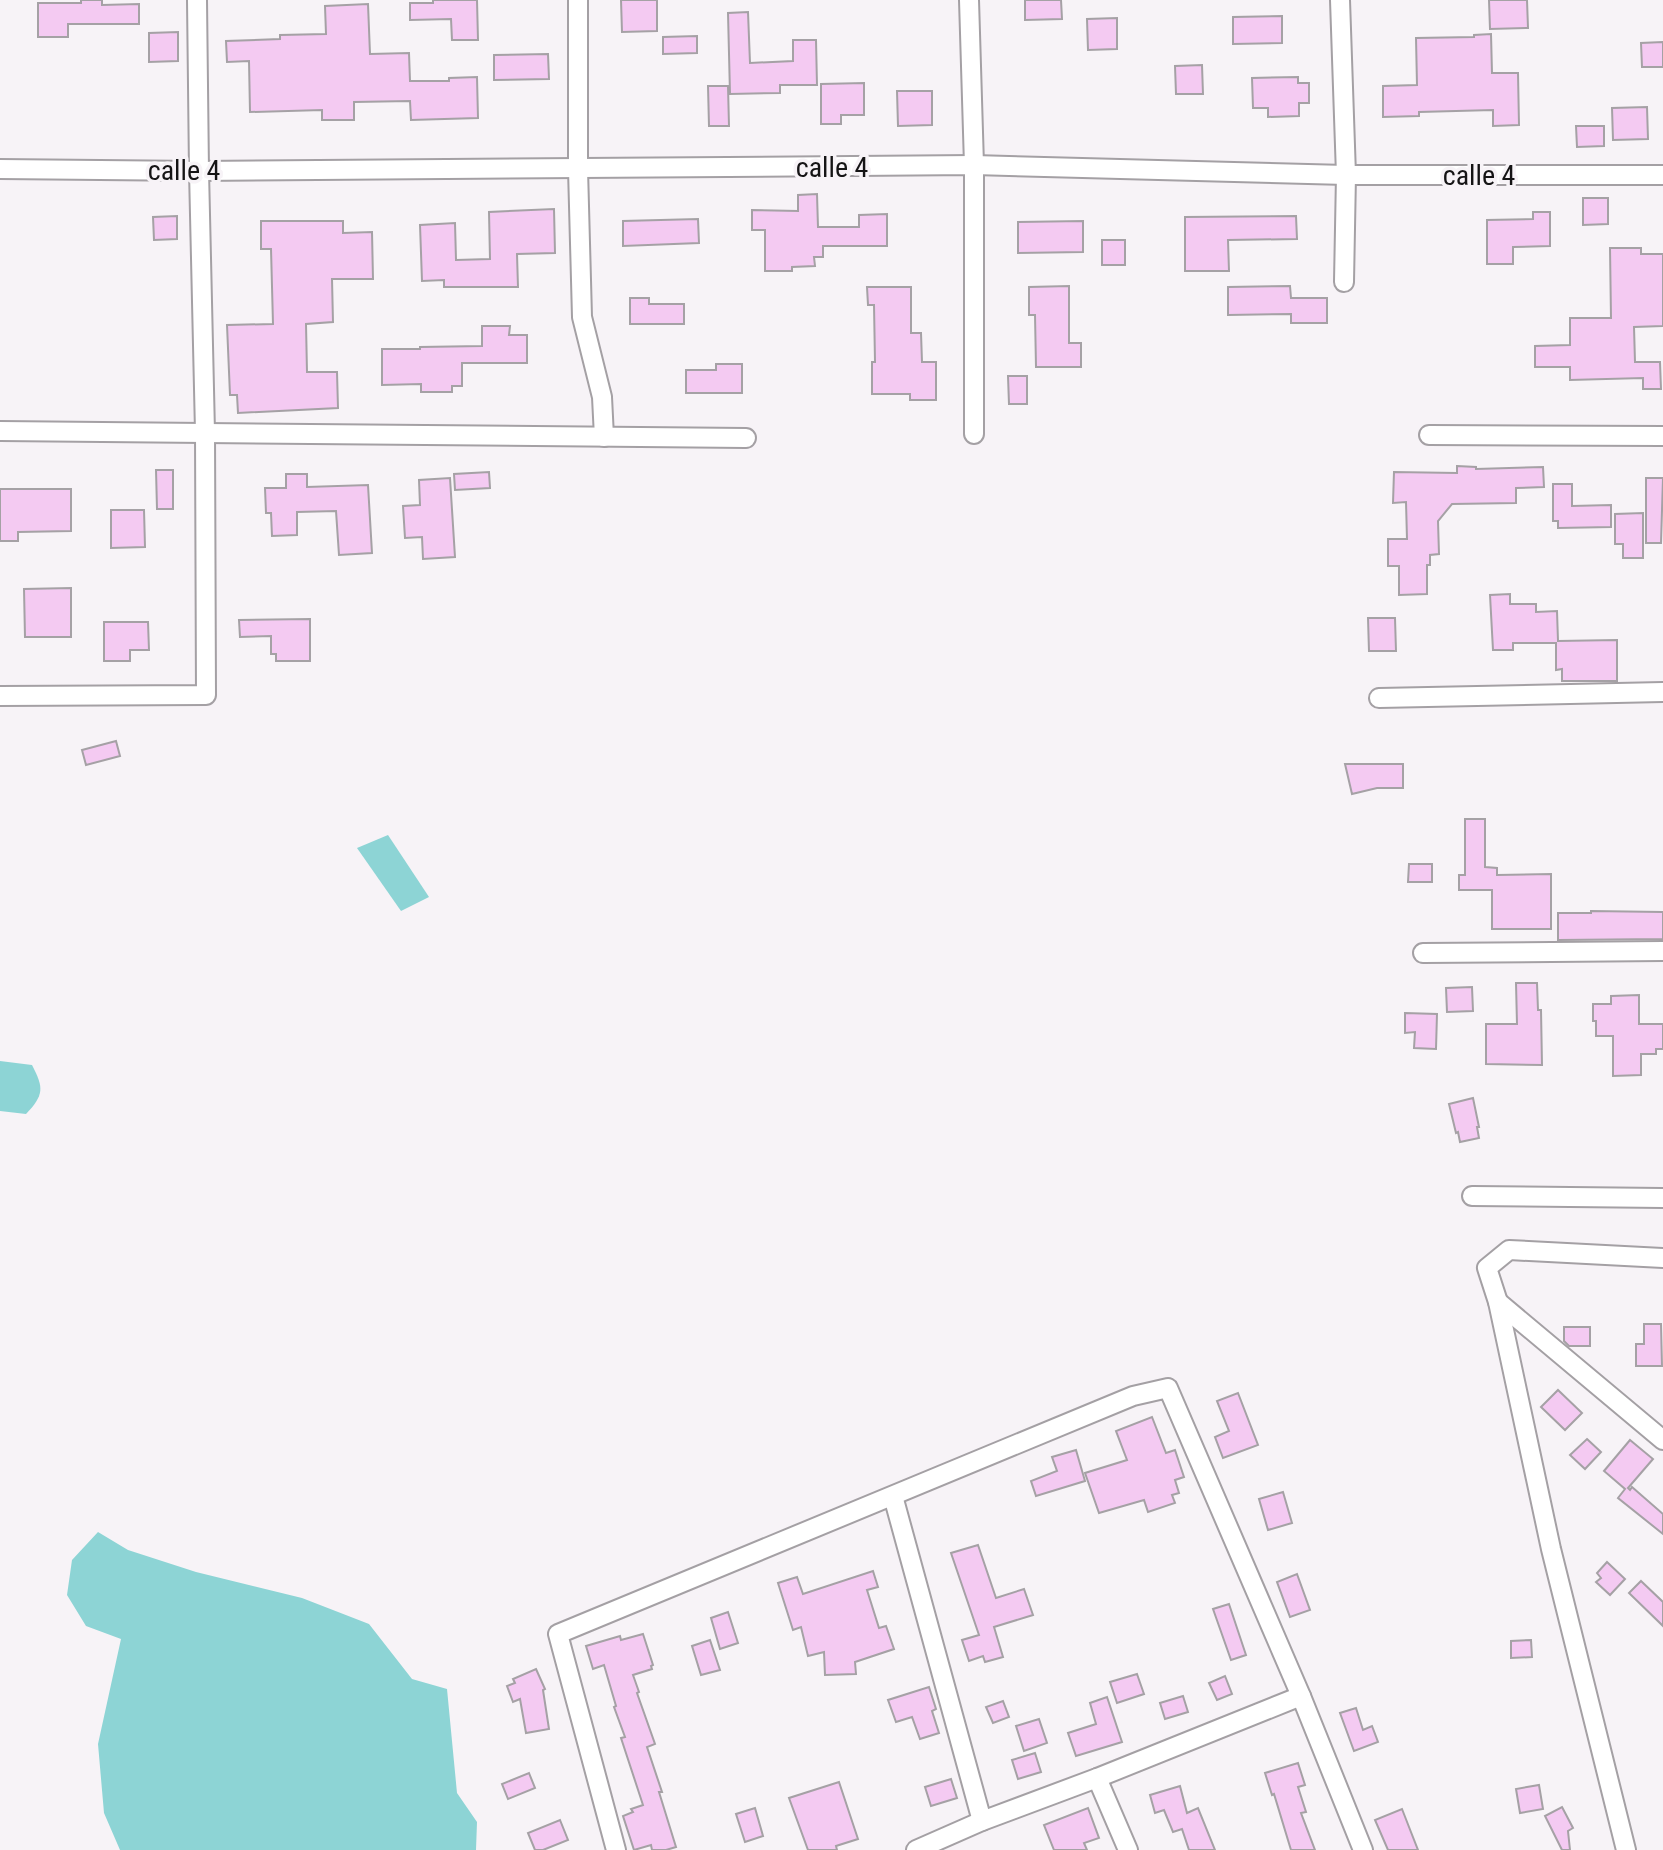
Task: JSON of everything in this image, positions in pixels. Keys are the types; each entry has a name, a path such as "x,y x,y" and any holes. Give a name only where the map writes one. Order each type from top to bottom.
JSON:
{"street":[{"path":"0,696 206,695 205,432 197,0"},
{"path":"578,0 582,317 602,397 604,437"},
{"path":"969,0 974,165 974,434"},
{"path":"1340,0 1346,175 1344,282"},
{"name":"calle 4","path":"0,169 199,171 974,165 1346,175 1663,175"},
{"path":"0,431 746,438"},
{"path":"1429,435 1663,436"},
{"path":"1379,698 1663,692"},
{"path":"1423,953 1663,951"},
{"path":"1472,1196 1663,1198"},
{"path":"1626,1850 1551,1549 1498,1302 1487,1268 1509,1250 1663,1258"},
{"path":"1498,1302 1663,1440"},
{"path":"616,1850 558,1634 1133,1396 1168,1388 1301,1696 1363,1850"},
{"path":"893,1496 982,1821"},
{"path":"920,1849 982,1821 1301,1696"},
{"path":"1097,1778 1128,1850"}],"water":[{"path":"388,835 429,897 401,911 357,848"},
{"path":"0,1061 32,1065 36,1073 39,1096 26,1114 0,1111"},
{"path":"98,1532 128,1550 196,1572 302,1598 369,1624 412,1679 447,1689 457,1793 477,1822 476,1850 120,1850 104,1813 98,1744 121,1639 86,1626 67,1595 72,1560"}],"building":[{"path":"81,0 102,0 102,5 139,4 139,24 68,24 68,37 38,37 38,3 81,3"},
{"path":"433,0 477,0 478,40 452,40 451,19 410,20 410,3 433,3"},
{"path":"621,0 657,0 657,31 622,32"},
{"path":"1025,0 1061,0 1062,19 1025,20"},
{"path":"1489,0 1527,0 1528,28 1490,29"},
{"path":"368,4 370,54 409,53 410,81 477,77 478,118 411,120 410,101 354,102 354,120 322,120 322,110 250,112 249,61 227,62 226,41 326,34 325,6"},
{"path":"748,12 750,63 793,61 793,40 816,40 817,85 780,85 780,93 730,94 728,13"},
{"path":"1282,16 1282,43 1233,44 1233,17"},
{"path":"1117,18 1117,49 1088,50 1087,19"},
{"path":"178,32 178,61 149,62 149,33"},
{"path":"1491,34 1492,73 1518,73 1519,125 1493,126 1493,110 1419,112 1419,116 1383,117 1383,86 1417,85 1416,38"},
{"path":"697,36 697,53 663,54 663,37"},
{"path":"1663,42 1663,67 1642,67 1641,43"},
{"path":"548,54 549,79 494,80 494,55"},
{"path":"1202,65 1203,94 1176,94 1175,66"},
{"path":"1298,77 1298,83 1309,83 1309,103 1299,103 1299,116 1268,117 1268,108 1253,108 1252,78"},
{"path":"864,83 864,115 841,115 841,124 821,124 821,84"},
{"path":"708,86 728,86 729,126 709,126"},
{"path":"897,91 932,91 932,125 898,126"},
{"path":"1647,107 1648,139 1613,140 1612,108"},
{"path":"1576,126 1604,126 1604,146 1577,147"},
{"path":"817,194 818,227 859,227 859,215 887,214 887,246 823,246 823,257 814,257 815,266 792,267 792,271 765,271 765,230 752,230 752,210 798,211 798,195"},
{"path":"1583,198 1608,198 1608,224 1583,225"},
{"path":"554,209 555,253 517,254 518,287 444,287 444,280 422,281 420,225 455,223 456,260 490,259 489,212"},
{"path":"1533,212 1550,212 1550,246 1513,247 1513,264 1487,264 1487,220 1533,219"},
{"path":"177,216 177,239 154,240 153,217"},
{"path":"1296,216 1297,239 1228,240 1229,271 1185,271 1185,217"},
{"path":"698,219 699,243 623,246 623,221"},
{"path":"261,221 343,221 343,233 372,232 373,279 332,279 333,322 306,324 307,372 337,372 338,408 238,413 237,395 230,395 227,325 273,324 271,249 261,249"},
{"path":"1083,221 1083,252 1018,253 1018,222"},
{"path":"1102,240 1125,240 1125,265 1102,265"},
{"path":"1610,248 1641,248 1641,254 1663,254 1663,326 1634,327 1635,362 1660,362 1661,389 1643,389 1643,378 1570,380 1570,367 1535,367 1535,346 1570,345 1570,318 1611,318"},
{"path":"1069,286 1069,343 1081,343 1081,367 1036,367 1035,315 1029,315 1029,287"},
{"path":"1290,286 1291,298 1327,298 1327,323 1291,323 1291,314 1228,315 1228,287"},
{"path":"867,287 911,287 911,333 921,333 922,362 936,362 936,400 910,400 910,394 872,394 874,305 868,305"},
{"path":"630,298 649,298 649,304 684,304 684,324 630,324"},
{"path":"482,326 510,326 509,335 527,335 527,363 462,363 462,386 452,386 452,392 421,392 421,384 382,385 382,349 482,346"},
{"path":"716,364 742,364 742,393 686,393 686,370 716,370"},
{"path":"1008,376 1027,376 1027,404 1009,404"},
{"path":"1457,466 1476,469 1543,467 1544,487 1516,488 1516,503 1452,504 1438,521 1439,554 1430,555 1430,565 1427,565 1427,594 1399,595 1399,566 1388,566 1388,539 1407,539 1406,502 1393,503 1394,472 1457,473"},
{"path":"156,470 173,470 173,509 157,509"},
{"path":"489,472 490,488 455,490 454,474"},
{"path":"286,474 307,474 307,487 368,485 372,553 339,555 336,511 297,512 297,535 272,536 271,513 266,513 265,488 286,488"},
{"path":"450,478 455,557 423,559 422,537 405,538 403,506 420,505 419,480"},
{"path":"1646,478 1663,478 1661,543 1646,543"},
{"path":"1553,484 1572,484 1572,506 1611,505 1611,527 1558,528 1558,521 1553,521"},
{"path":"0,489 71,489 71,531 18,532 18,541 0,541"},
{"path":"111,510 144,510 145,547 111,548"},
{"path":"1643,513 1643,558 1623,558 1623,544 1615,544 1615,514"},
{"path":"71,588 71,637 25,637 24,589"},
{"path":"1510,594 1510,604 1536,604 1536,612 1557,611 1558,641 1617,640 1617,681 1562,681 1562,669 1556,670 1556,643 1513,643 1513,650 1493,650 1490,595"},
{"path":"1368,618 1395,618 1396,651 1369,651"},
{"path":"310,619 310,661 276,661 276,654 271,654 271,636 240,637 239,620"},
{"path":"104,622 148,622 149,650 130,650 130,661 104,661"},
{"path":"116,741 120,756 86,765 82,750"},
{"path":"1345,764 1403,764 1403,788 1377,788 1352,794"},
{"path":"1465,819 1485,819 1485,867 1497,868 1497,875 1551,874 1551,929 1492,929 1492,890 1459,890 1459,875 1465,875"},
{"path":"1409,864 1432,864 1432,882 1408,882"},
{"path":"1663,912 1663,939 1558,940 1558,913"},
{"path":"1516,983 1537,983 1542,1065 1486,1064 1486,1024 1517,1024"},
{"path":"1472,987 1473,1011 1447,1012 1446,988"},
{"path":"1639,995 1639,1024 1663,1024 1663,1049 1656,1049 1656,1054 1641,1054 1641,1075 1613,1076 1613,1036 1596,1036 1593,1004 1611,1004 1611,996"},
{"path":"1405,1013 1437,1014 1436,1049 1414,1048 1415,1032 1405,1033"},
{"path":"1473,1098 1479,1138 1460,1142 1449,1104"},
{"path":"1644,1324 1661,1324 1662,1366 1636,1366 1636,1344 1644,1344"},
{"path":"1564,1327 1590,1327 1590,1346 1569,1346 1564,1341"},
{"path":"1558,1390 1582,1413 1565,1430 1541,1407"},
{"path":"1238,1393 1258,1445 1223,1458 1215,1437 1229,1431 1217,1401"},
{"path":"1152,1417 1166,1453 1175,1450 1184,1477 1175,1480 1179,1493 1172,1495 1175,1503 1148,1512 1144,1500 1099,1513 1085,1473 1127,1460 1116,1431"},
{"path":"1587,1439 1601,1452 1585,1469 1570,1455"},
{"path":"1630,1440 1653,1459 1628,1488 1630,1490 1632,1487 1663,1514 1663,1534 1618,1498 1625,1489 1604,1471"},
{"path":"1076,1450 1085,1481 1036,1496 1031,1481 1057,1471 1052,1457"},
{"path":"1283,1492 1292,1523 1268,1530 1259,1499"},
{"path":"978,1545 996,1598 1024,1589 1033,1615 994,1627 1003,1657 985,1662 983,1656 969,1661 962,1640 979,1635 951,1553"},
{"path":"1607,1562 1625,1579 1610,1595 1596,1582 1601,1578 1597,1573"},
{"path":"873,1571 878,1587 867,1590 879,1628 886,1626 894,1649 855,1662 856,1674 825,1675 824,1652 808,1656 801,1627 793,1630 778,1583 797,1577 803,1594"},
{"path":"1297,1574 1310,1610 1290,1617 1277,1582"},
{"path":"1641,1581 1663,1602 1663,1626 1629,1593"},
{"path":"1229,1604 1246,1655 1231,1660 1213,1609"},
{"path":"728,1612 738,1643 720,1649 711,1618"},
{"path":"643,1634 653,1665 652,1669 633,1675 655,1744 647,1747 676,1847 666,1850 652,1850 651,1845 634,1850 623,1816 643,1805 621,1738 625,1737 604,1665 593,1669 586,1646 620,1636 621,1640"},
{"path":"710,1640 720,1670 701,1675 692,1646"},
{"path":"1531,1640 1532,1657 1511,1658 1511,1641"},
{"path":"536,1669 545,1689 549,1729 526,1733 520,1699 513,1702 507,1686 515,1683 513,1679"},
{"path":"1137,1674 1144,1694 1117,1703 1110,1682"},
{"path":"1225,1676 1232,1694 1217,1700 1209,1683"},
{"path":"929,1687 939,1733 920,1739 912,1717 896,1722 888,1700"},
{"path":"1183,1696 1188,1712 1165,1719 1160,1703"},
{"path":"1107,1697 1122,1742 1076,1756 1068,1733 1096,1724 1090,1703"},
{"path":"1003,1701 1009,1717 993,1723 986,1707"},
{"path":"1356,1708 1363,1730 1372,1726 1378,1742 1354,1751 1340,1713"},
{"path":"1039,1719 1047,1743 1024,1751 1016,1726"},
{"path":"1035,1753 1041,1772 1018,1779 1012,1760"},
{"path":"1298,1763 1305,1785 1298,1787 1306,1812 1301,1813 1315,1850 1291,1850 1265,1773"},
{"path":"529,1773 535,1788 508,1799 502,1784"},
{"path":"951,1779 957,1798 931,1806 925,1787"},
{"path":"839,1782 858,1839 836,1846 837,1850 808,1850 789,1798"},
{"path":"1539,1785 1543,1809 1520,1813 1516,1789"},
{"path":"1180,1786 1187,1813 1198,1808 1215,1850 1189,1850 1182,1829 1173,1832 1164,1810 1155,1813 1150,1795"},
{"path":"1562,1807 1573,1828 1568,1831 1570,1850 1562,1850 1545,1816"},
{"path":"755,1808 763,1836 745,1842 736,1814"},
{"path":"1088,1808 1099,1838 1084,1843 1087,1850 1054,1850 1044,1825"},
{"path":"1402,1809 1418,1850 1388,1850 1375,1820"},
{"path":"560,1820 568,1840 535,1850 528,1833"}]}
